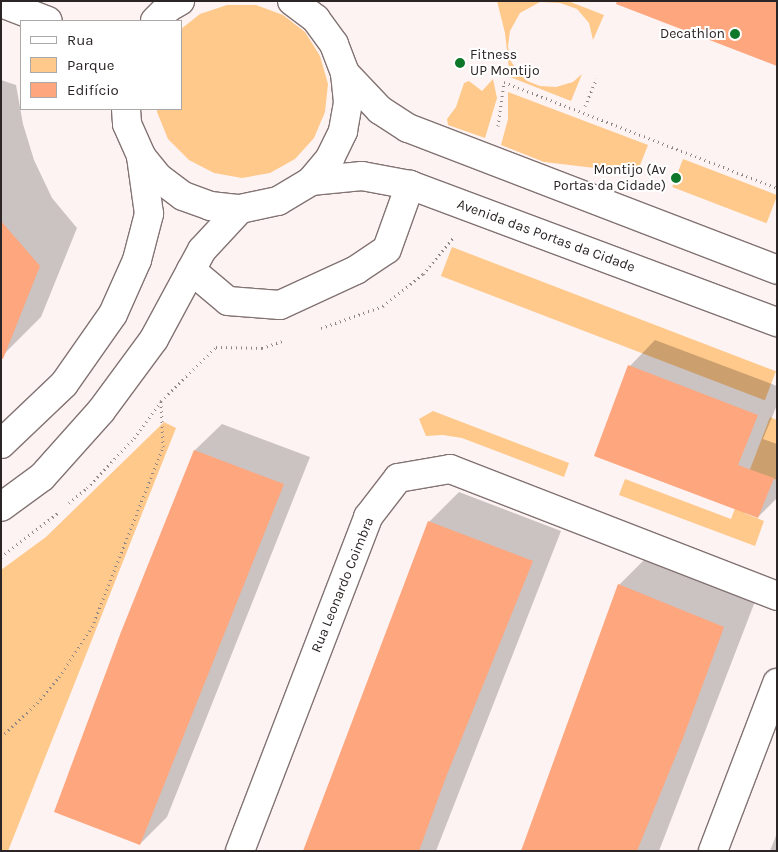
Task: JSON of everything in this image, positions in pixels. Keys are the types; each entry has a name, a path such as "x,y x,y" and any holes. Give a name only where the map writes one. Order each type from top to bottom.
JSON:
{"street":[{"path":"156,20 168,8 180,1"},
{"path":"126,110 127,124 141,156 159,178 183,196 210,206 240,209 278,201 311,181 330,158 343,131 348,102 345,72 334,44 314,10 292,1"},
{"path":"1,3 45,20"},
{"path":"345,72 380,110 408,128 777,270"},
{"path":"1,444 64,384 113,314 137,260 149,214 141,156"},
{"name":"Avenida das Portas da Cidade","path":"311,181 362,176 410,185 777,322"},
{"path":"191,270 228,301 280,305 356,270 387,249 410,185"},
{"path":"1,507 42,477 102,411 154,339 202,250 240,209"},
{"name":"Rua Leonardo Coimbra","path":"240,851 368,517 398,478 450,469 777,596"},
{"path":"713,851 777,684"}],"path":[{"path":"585,106 597,78"},
{"path":"1,737 37,703 59,677 92,627 163,447 161,401"}],"green space":[{"path":"497,1 568,1 604,15 593,40 589,23 577,9 560,3 540,2 520,13 510,31 508,46 510,60 527,81 540,86 556,87 573,82 582,74 571,101 510,77 505,33"},
{"path":"227,5 256,5 283,15 305,32 320,56 328,84 325,112 314,138 295,159 270,173 242,178 214,173 189,160 168,139 157,110 182,110 182,28 200,14"},
{"path":"493,79 497,98 485,138 448,125 447,119 456,107 464,83 469,81 482,91"},
{"path":"508,92 648,145 637,173 544,162 501,145 508,119"},
{"path":"683,159 777,195 767,223 672,187"},
{"path":"452,247 776,371 765,400 441,276"},
{"path":"433,411 569,463 564,477 462,438 443,435 426,436 419,419"},
{"path":"770,417 777,420 777,480 759,473 744,513 764,521 755,546 619,495 625,479 731,519"},
{"path":"164,422 176,428 8,851 1,851 1,570 46,537"}],"building":[{"name":"Decathlon","path":"617,1 777,1 777,66 616,4"},
{"path":"1,221 40,266 3,359 1,358"},
{"path":"628,365 758,415 738,465 774,478 758,518 594,456"},
{"path":"194,450 284,484 140,845 54,812 121,632"},
{"path":"428,521 533,561 446,777 419,851 303,851"},
{"path":"618,584 724,627 683,738 637,851 521,851"}],"place":[{"name":"Decathlon","path":"735,34"},
{"name":"Fitness UP Montijo","path":"460,63"},
{"name":"Montijo (Av Portas da Cidade)","path":"676,178"}]}
